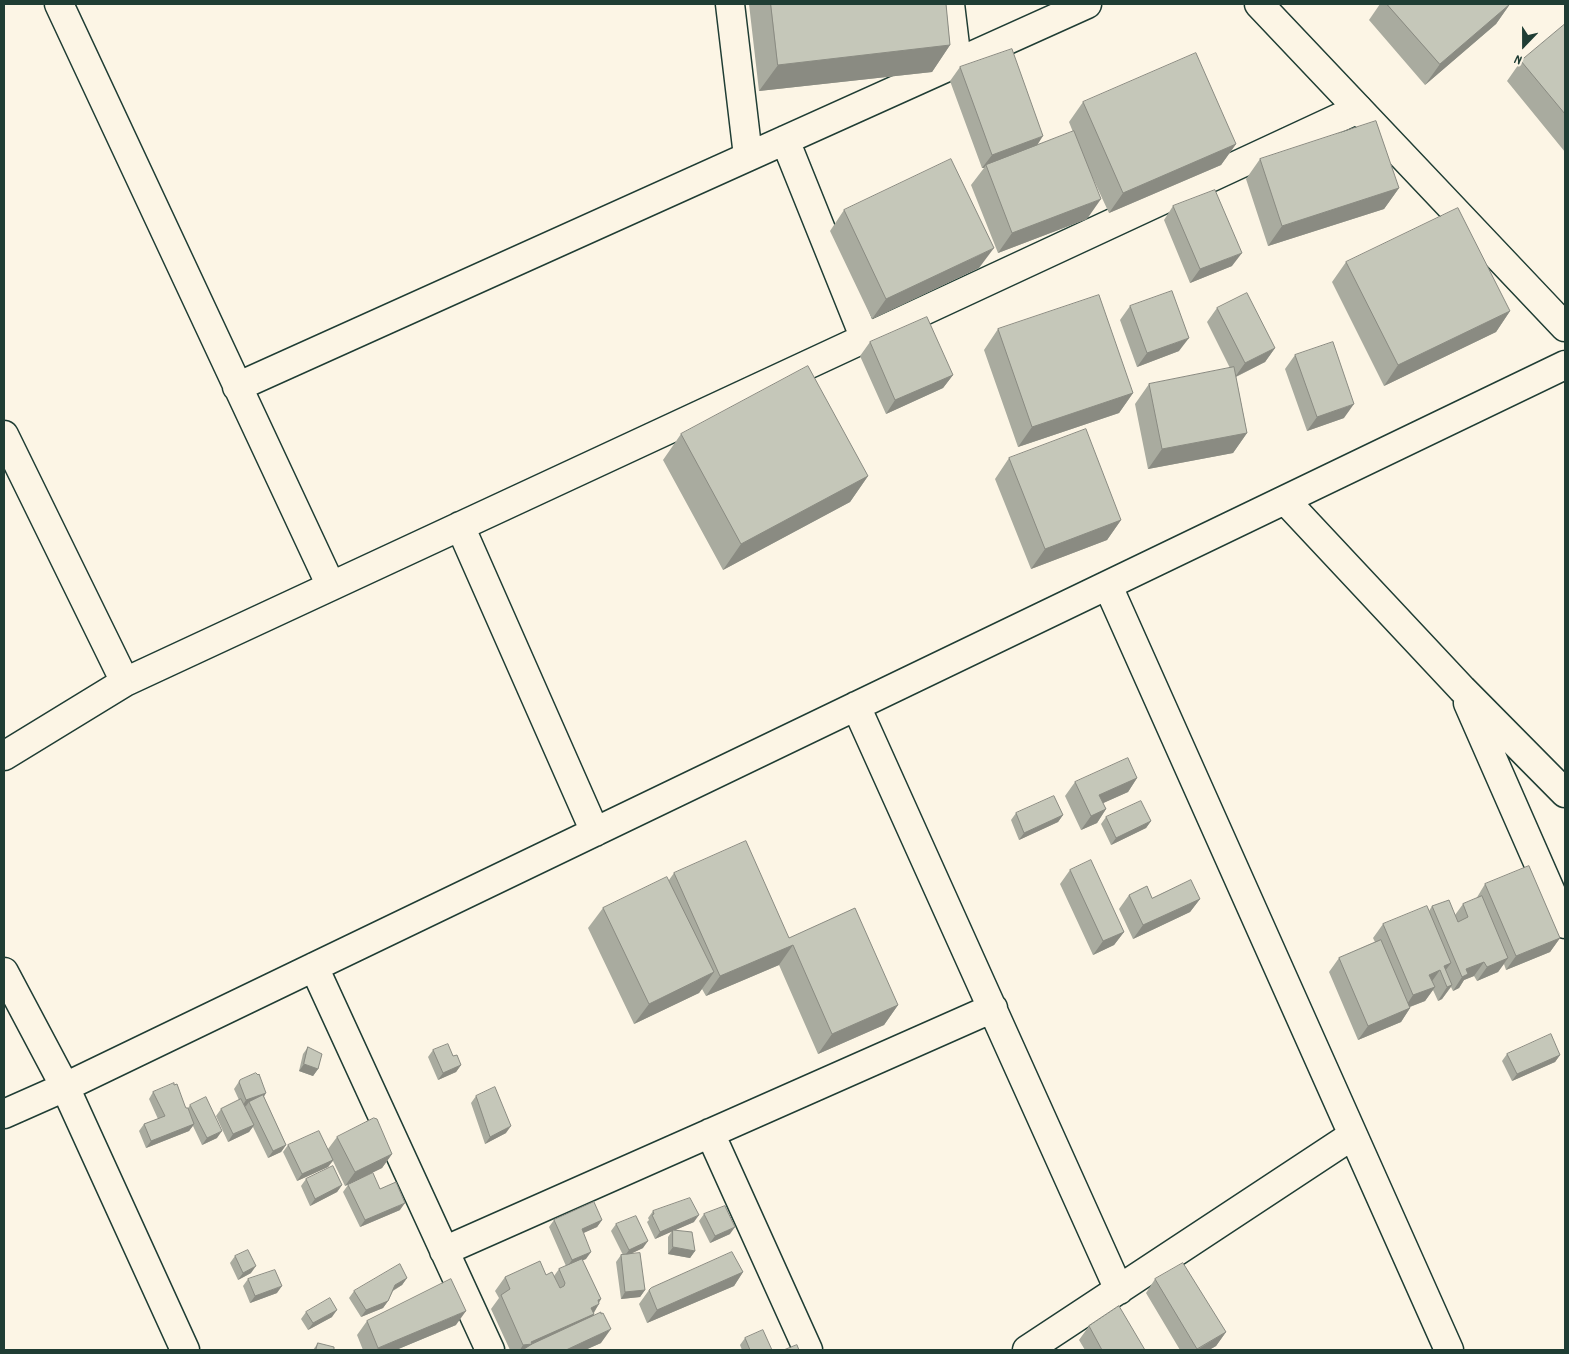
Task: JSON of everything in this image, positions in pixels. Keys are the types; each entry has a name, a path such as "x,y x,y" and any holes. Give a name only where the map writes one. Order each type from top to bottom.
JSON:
{"street":[{"path":"59,4 331,586"},
{"path":"730,4 748,156"},
{"path":"950,4 957,62"},
{"path":"237,387 1087,4"},
{"path":"1259,4 1565,327"},
{"path":"4,756 125,682 1358,109"},
{"path":"785,140 865,339"},
{"path":"4,1114 65,1087 314,968 1565,365"},
{"path":"4,434 125,682"},
{"path":"1286,500 1462,689 1565,793"},
{"path":"460,526 595,832"},
{"path":"1108,586 1449,1350"},
{"path":"1462,689 1565,924"},
{"path":"856,706 1119,1290"},
{"path":"314,968 490,1350"},
{"path":"4,972 65,1087 185,1350"},
{"path":"444,1251 993,1008"},
{"path":"710,1133 808,1350"},
{"path":"1027,1350 1353,1136"}],"building":[{"path":"771,4 946,4 950,45 778,65"},
{"path":"1387,4 1510,4 1440,64"},
{"path":"1565,24 1565,114 1521,61"},
{"path":"1012,49 1043,136 992,155 960,67"},
{"path":"1196,53 1236,144 1123,193 1083,102"},
{"path":"1376,121 1399,188 1282,226 1260,159"},
{"path":"1074,131 1101,199 1012,233 986,165"},
{"path":"951,159 994,248 886,299 844,210"},
{"path":"1215,190 1242,253 1200,269 1173,206"},
{"path":"1458,208 1510,311 1398,365 1346,262"},
{"path":"1172,291 1189,338 1147,353 1130,306"},
{"path":"1247,293 1275,348 1245,363 1217,308"},
{"path":"1099,295 1133,393 1032,427 998,329"},
{"path":"927,317 953,375 895,400 870,342"},
{"path":"1333,342 1354,404 1317,417 1295,355"},
{"path":"808,366 868,476 741,544 681,434"},
{"path":"1234,367 1247,433 1162,449 1149,384"},
{"path":"1086,429 1121,520 1045,549 1009,458"},
{"path":"1128,758 1137,778 1099,795 1106,809 1091,816 1075,782"},
{"path":"1054,796 1063,815 1024,833 1016,813"},
{"path":"1141,801 1151,821 1116,838 1106,817"},
{"path":"746,841 789,938 855,908 898,1005 832,1034 793,945 720,976 674,873"},
{"path":"1091,860 1124,932 1103,941 1070,870"},
{"path":"1529,866 1560,938 1516,956 1485,884"},
{"path":"667,877 714,972 649,1004 603,908"},
{"path":"1191,880 1200,899 1143,925 1129,895 1147,886 1152,898"},
{"path":"1482,896 1508,958 1487,967 1484,962 1466,969 1468,974 1462,977 1432,906 1449,900 1458,922 1468,917 1463,904"},
{"path":"1427,906 1451,963 1444,966 1452,985 1447,987 1440,970 1429,975 1435,987 1413,995 1383,924"},
{"path":"1381,940 1410,1008 1368,1026 1339,958"},
{"path":"1551,1034 1560,1055 1517,1074 1507,1054"},
{"path":"448,1044 453,1056 457,1055 461,1065 443,1073 433,1050"},
{"path":"308,1047 322,1054 318,1069 304,1064"},
{"path":"256,1073 259,1074 266,1093 246,1100 239,1082"},
{"path":"174,1083 174,1085 177,1084 194,1124 151,1141 144,1124 165,1116 153,1092"},
{"path":"495,1087 511,1126 490,1137 476,1096"},
{"path":"263,1095 286,1145 273,1151 249,1102"},
{"path":"206,1097 222,1131 207,1138 190,1105"},
{"path":"241,1099 254,1125 233,1134 221,1109"},
{"path":"374,1118 377,1119 392,1154 355,1172 337,1137"},
{"path":"319,1131 333,1160 302,1174 288,1145"},
{"path":"333,1166 342,1185 315,1199 306,1179"},
{"path":"373,1173 380,1189 396,1182 405,1203 365,1220 348,1185"},
{"path":"690,1198 699,1215 660,1232 652,1215 654,1214 653,1211"},
{"path":"594,1202 602,1220 582,1229 591,1252 572,1260 554,1220"},
{"path":"725,1206 735,1227 715,1236 704,1214"},
{"path":"636,1216 648,1241 629,1250 616,1224"},
{"path":"673,1230 692,1232 695,1251 673,1247"},
{"path":"248,1250 256,1266 243,1273 235,1256"},
{"path":"732,1252 743,1272 657,1310 649,1290 651,1288"},
{"path":"640,1253 645,1290 625,1292 621,1255"},
{"path":"582,1259 601,1299 598,1300 599,1304 591,1308 594,1314 531,1342 532,1344 523,1345 501,1295 510,1289 505,1277 540,1261 546,1275 552,1272 560,1288 565,1283 559,1269"},
{"path":"1183,1263 1226,1332 1197,1349 1155,1279"},
{"path":"400,1264 407,1278 395,1285 388,1301 366,1310 354,1291"},
{"path":"275,1270 282,1286 255,1296 248,1279"},
{"path":"451,1279 466,1311 378,1348 367,1321"},
{"path":"330,1298 337,1310 313,1323 306,1312"},
{"path":"1119,1306 1145,1350 1102,1350 1089,1326"},
{"path":"601,1312 611,1329 566,1350 524,1350 532,1344"},
{"path":"763,1330 772,1350 750,1350 745,1338"},
{"path":"318,1343 334,1347 334,1350 316,1350"},
{"path":"797,1345 799,1350 784,1350"}]}
